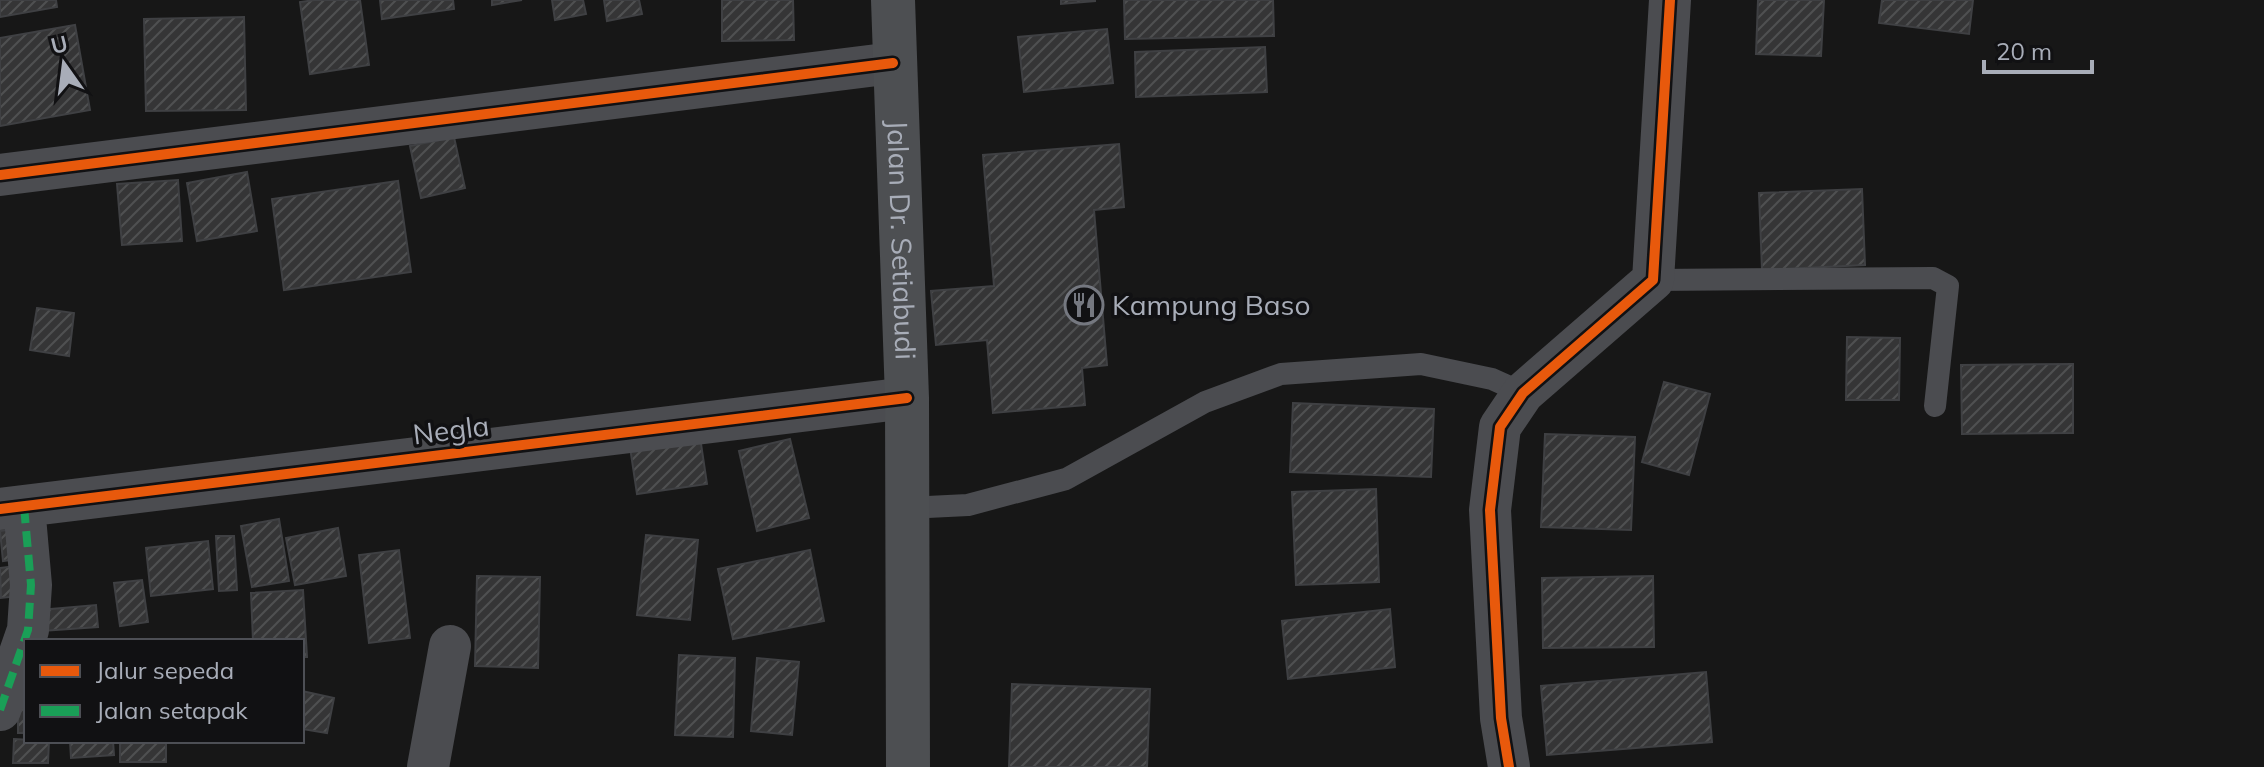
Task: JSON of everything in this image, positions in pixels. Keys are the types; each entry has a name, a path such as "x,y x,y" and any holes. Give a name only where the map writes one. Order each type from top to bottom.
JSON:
{"main road":[{"name":"Jalan Dr. Setiabudi","path":"893,0 907,398 908,767"}],"street":[{"path":"1509,767 1501,718 1490,510 1500,427 1523,393 1653,280 1670,0"},
{"path":"0,175 893,63"},
{"name":"Negla","path":"12,508 907,398"},
{"path":"12,508 31,585 25,639"},
{"path":"0,710 24,641"},
{"path":"428,767 450,646"}],"lane":[{"path":"1653,280 1933,278 1944,282 1948,286 1935,406"},
{"path":"907,508 968,505 1066,479 1205,402 1281,374 1421,364 1492,379 1523,393"}],"building":[{"path":"0,0 56,0 57,7 0,17"},
{"path":"360,0 369,65 310,74 300,2"},
{"path":"380,0 453,0 454,9 382,19"},
{"path":"492,0 522,0 492,5"},
{"path":"552,0 583,0 586,14 555,20"},
{"path":"604,0 639,0 642,14 607,21"},
{"path":"722,0 793,0 794,40 722,41"},
{"path":"1061,0 1095,0 1095,1 1061,4"},
{"path":"1124,0 1273,0 1274,36 1125,39"},
{"path":"1758,0 1824,0 1821,56 1756,54"},
{"path":"1882,0 1973,0 1969,34 1879,23"},
{"path":"244,17 246,110 146,111 144,19"},
{"path":"75,25 90,110 0,126 0,38"},
{"path":"1107,29 1113,83 1024,92 1018,37"},
{"path":"1265,47 1267,92 1136,97 1135,52"},
{"path":"454,137 465,188 421,198 410,146"},
{"path":"1119,144 1124,207 1094,210 1107,365 1082,368 1085,405 993,413 987,340 936,345 931,291 994,286 983,155"},
{"path":"247,172 257,231 197,241 187,183"},
{"path":"178,180 182,241 122,245 117,184"},
{"path":"398,181 411,272 284,290 272,199"},
{"path":"1862,189 1865,265 1762,270 1759,193"},
{"path":"37,308 74,313 69,356 30,350"},
{"path":"1847,337 1900,338 1899,400 1846,400"},
{"path":"2073,364 2073,433 1962,434 1961,365"},
{"path":"1664,382 1710,394 1689,475 1642,462"},
{"path":"1293,403 1434,409 1431,477 1290,472"},
{"path":"1545,434 1635,437 1631,530 1541,527"},
{"path":"700,437 707,484 637,494 630,447"},
{"path":"790,439 809,518 757,531 739,451"},
{"path":"1376,489 1379,582 1296,585 1292,492"},
{"path":"279,519 289,581 252,587 241,526"},
{"path":"21,528 25,558 3,561 0,531"},
{"path":"338,528 346,576 295,585 286,538"},
{"path":"646,535 698,540 690,620 637,615"},
{"path":"216,536 234,536 237,590 219,591"},
{"path":"208,541 213,589 151,596 146,548"},
{"path":"399,550 410,638 369,643 359,555"},
{"path":"810,550 824,621 733,639 718,569"},
{"path":"23,565 27,595 1,598 0,568"},
{"path":"477,576 540,577 538,668 475,666"},
{"path":"1653,576 1654,647 1543,648 1542,578"},
{"path":"142,580 148,622 120,626 114,583"},
{"path":"303,590 307,657 304,657 304,639 253,639 251,593"},
{"path":"96,605 98,627 42,631 40,610"},
{"path":"1390,609 1395,667 1288,679 1282,621"},
{"path":"679,655 735,658 733,737 675,735"},
{"path":"757,658 799,662 792,735 751,731"},
{"path":"1706,672 1712,742 1547,755 1541,686"},
{"path":"1012,684 1150,689 1147,767 1009,767"},
{"path":"304,691 334,698 327,733 304,729"},
{"path":"18,695 24,695 24,733 18,733"},
{"path":"14,739 24,740 24,743 49,743 48,763 13,763"},
{"path":"70,743 113,743 114,755 71,758"},
{"path":"120,743 166,743 166,762 120,762"}],"marked path":[{"path":"24,506 31,585 25,639"},
{"path":"0,710 24,641"}],"cycle path":[{"path":"1509,767 1501,718 1490,510 1500,427 1523,393 1653,280 1670,0"},
{"path":"0,175 893,63"},
{"path":"0,509 907,398"}],"place":[{"name":"Kampung Baso","path":"1084,305"}]}
